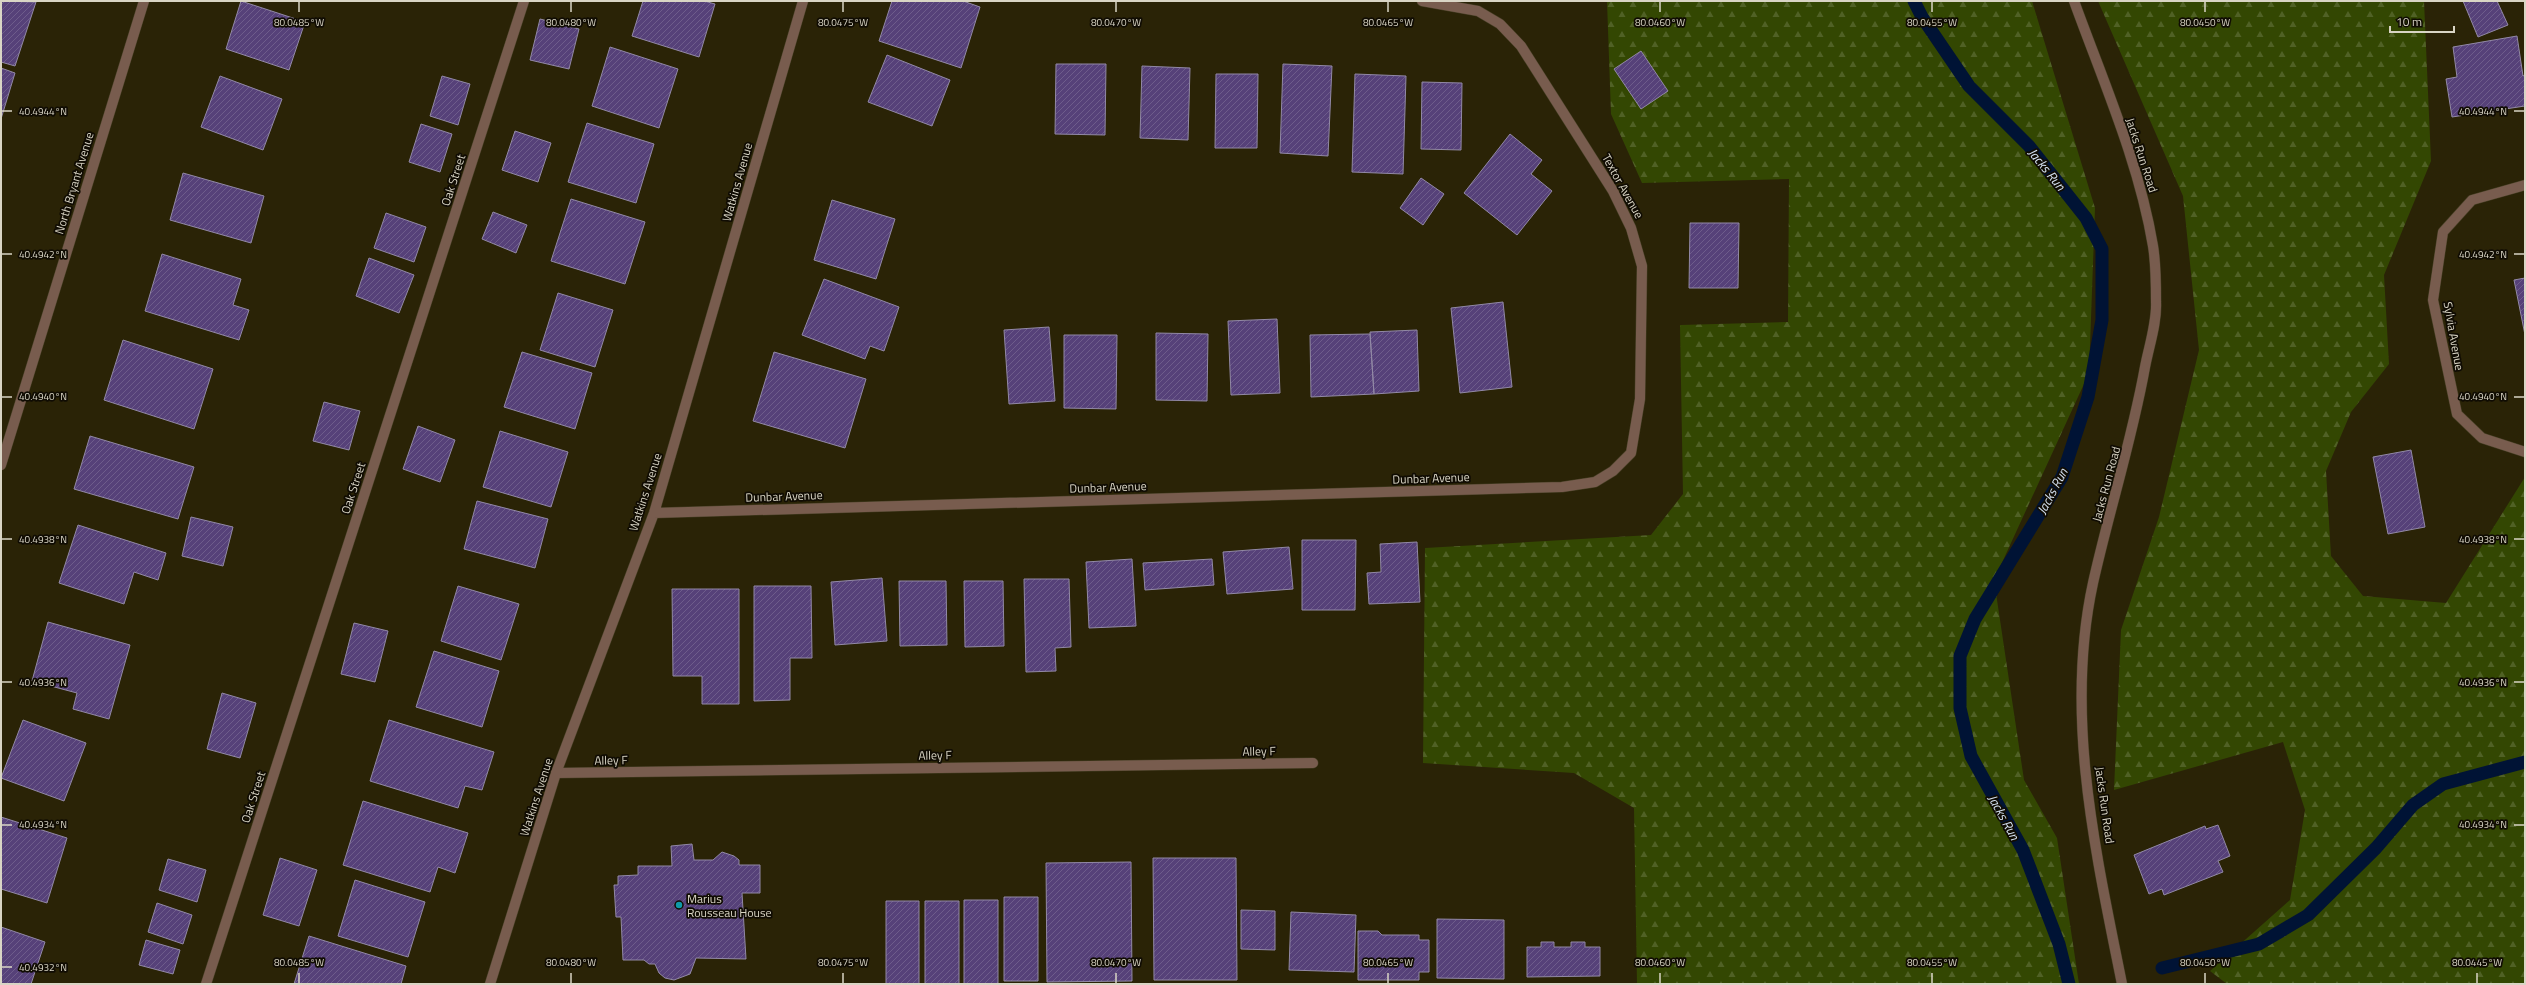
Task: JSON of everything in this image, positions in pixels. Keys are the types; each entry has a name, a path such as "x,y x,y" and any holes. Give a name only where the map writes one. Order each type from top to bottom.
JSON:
{"street":[{"name":"North Bryant Avenue","path":"1,465 144,1"},
{"name":"Oak Street","path":"206,984 524,1"},
{"name":"Watkins Avenue","path":"490,984 556,773 654,513 803,1"},
{"name":"Textor Avenue","path":"1422,1 1478,11 1500,24 1521,46 1613,191 1631,228 1642,266 1640,399 1631,453 1613,471 1595,482 1562,487"},
{"name":"Jacks Run Road","path":"2074,1 2139,181 2154,256 2156,306 2136,422 2093,584 2084,645 2081,714 2088,786 2102,883 2122,984"},
{"name":"Sylvia Avenue","path":"2525,185 2472,200 2443,232 2433,300 2457,414 2482,438 2525,452"},
{"name":"Dunbar Avenue","path":"654,513 1562,487"},
{"name":"Alley F","path":"556,773 1313,763"}],"green space":[{"path":"1607,1 2032,1 2095,208 2089,373 1994,580 2024,780 2057,838 2079,984 1637,984 1634,808 1574,773 1423,763 1425,548 1651,535 1683,494 1680,325 1788,322 1789,179 1642,183 1611,114"},
{"path":"2098,1 2424,1 2431,161 2384,275 2389,364 2351,412 2326,471 2331,556 2363,596 2446,603 2525,477 2525,984 2227,984 2210,971 2290,900 2305,810 2283,742 2114,790 2121,630 2159,517 2199,350 2183,196"}],"building":[{"path":"1,1 36,2 15,66 1,62"},
{"path":"241,1 305,22 289,70 226,49"},
{"path":"643,1 704,1 715,4 699,57 632,36"},
{"path":"892,1 963,1 980,7 961,68 879,41"},
{"path":"2463,1 2497,1 2508,25 2478,37"},
{"path":"540,19 579,29 569,69 530,60"},
{"path":"2517,36 2523,76 2525,75 2525,106 2452,117 2446,79 2457,77 2453,47"},
{"path":"610,47 678,69 659,128 592,106"},
{"path":"1641,51 1668,91 1641,109 1614,69"},
{"path":"887,55 950,80 932,126 868,102"},
{"path":"1056,64 1106,64 1105,135 1055,134"},
{"path":"1283,64 1332,66 1328,156 1280,153"},
{"path":"1142,66 1190,68 1188,140 1140,138"},
{"path":"1,68 15,73 1,119"},
{"path":"1216,74 1258,74 1257,148 1215,148"},
{"path":"1355,74 1406,76 1403,174 1352,172"},
{"path":"220,76 282,99 263,150 201,127"},
{"path":"442,76 470,84 458,125 430,116"},
{"path":"1422,82 1462,83 1461,150 1421,149"},
{"path":"587,123 654,144 636,203 568,182"},
{"path":"421,124 452,134 440,172 409,162"},
{"path":"515,131 551,143 538,182 502,170"},
{"path":"1510,134 1542,160 1531,174 1552,191 1517,235 1464,193"},
{"path":"183,173 264,196 251,243 170,220"},
{"path":"1421,178 1444,194 1423,225 1400,208"},
{"path":"571,199 645,222 625,284 551,261"},
{"path":"832,200 895,219 876,279 814,260"},
{"path":"493,212 527,225 516,253 482,239"},
{"path":"386,213 426,227 414,262 374,248"},
{"path":"1690,223 1739,223 1738,288 1689,288"},
{"path":"162,254 241,279 233,305 249,310 239,340 145,311"},
{"path":"369,258 414,275 399,313 356,296"},
{"path":"2525,278 2525,335 2514,280"},
{"path":"824,279 899,307 884,351 870,346 865,359 802,335"},
{"path":"558,293 613,310 595,367 540,350"},
{"path":"1503,302 1512,387 1460,393 1451,308"},
{"path":"1277,319 1280,393 1231,395 1228,321"},
{"path":"1049,327 1055,401 1009,404 1004,330"},
{"path":"1417,330 1419,391 1374,394 1370,332"},
{"path":"1156,333 1208,334 1207,401 1156,400"},
{"path":"1370,334 1374,394 1311,397 1310,335"},
{"path":"1064,335 1117,335 1116,409 1064,408"},
{"path":"123,340 213,369 194,429 104,400"},
{"path":"522,352 592,373 575,429 504,407"},
{"path":"774,352 866,379 845,448 753,421"},
{"path":"324,402 360,411 349,450 313,441"},
{"path":"418,426 455,440 440,482 403,469"},
{"path":"500,431 568,452 551,507 483,487"},
{"path":"90,436 194,467 178,519 74,489"},
{"path":"2411,450 2425,527 2388,534 2373,457"},
{"path":"477,501 548,519 535,568 464,549"},
{"path":"191,517 233,527 223,566 182,556"},
{"path":"78,525 166,553 158,580 134,572 124,604 59,583"},
{"path":"1302,540 1356,540 1355,610 1302,610"},
{"path":"1417,542 1420,602 1369,604 1367,573 1381,572 1380,544"},
{"path":"1289,547 1293,589 1227,594 1223,552"},
{"path":"1132,559 1136,626 1089,628 1086,562"},
{"path":"1212,559 1214,585 1145,590 1143,563"},
{"path":"882,578 887,641 835,645 831,582"},
{"path":"1024,579 1069,579 1071,647 1055,648 1056,671 1026,672"},
{"path":"899,581 946,581 947,645 900,646"},
{"path":"964,581 1003,581 1004,646 965,647"},
{"path":"458,586 519,604 501,660 441,641"},
{"path":"754,586 811,586 812,658 790,658 790,700 754,701"},
{"path":"672,589 739,589 739,704 702,704 702,676 673,676"},
{"path":"48,622 130,645 109,719 73,709 77,693 32,681"},
{"path":"354,623 388,631 375,682 341,674"},
{"path":"434,651 499,671 482,727 416,707"},
{"path":"222,693 256,703 240,758 207,749"},
{"path":"23,720 86,743 64,801 1,778"},
{"path":"389,720 494,752 482,790 465,786 458,808 370,781"},
{"path":"363,801 468,833 455,873 438,867 430,892 343,865"},
{"path":"1,817 67,838 47,903 1,889"},
{"path":"2218,825 2230,856 2218,861 2223,872 2164,895 2162,889 2149,894 2134,855 2205,826 2206,829"},
{"name":"Marius Rousseau House","path":"692,844 694,860 713,860 722,852 734,856 739,860 739,865 760,865 760,893 742,893 746,959 696,958 690,974 674,980 665,978 659,973 655,964 649,964 644,960 623,960 621,917 616,917 614,885 618,885 618,876 638,875 638,866 672,866 671,846"},
{"path":"280,858 317,870 299,926 263,915"},
{"path":"1153,858 1236,858 1237,980 1154,980"},
{"path":"168,859 206,870 197,902 159,890"},
{"path":"1131,862 1132,981 1047,982 1046,863"},
{"path":"355,880 425,902 408,957 338,936"},
{"path":"1004,897 1038,897 1038,981 1004,981"},
{"path":"964,900 998,900 998,984 964,984"},
{"path":"886,901 919,901 919,984 886,984"},
{"path":"925,901 959,901 959,984 925,984"},
{"path":"157,903 192,915 183,944 148,932"},
{"path":"1241,910 1275,911 1275,950 1241,949"},
{"path":"1291,912 1356,915 1354,972 1289,970"},
{"path":"1437,919 1504,920 1504,979 1437,978"},
{"path":"1,927 45,942 31,984 1,984"},
{"path":"1358,931 1378,931 1382,935 1419,935 1419,940 1429,940 1429,972 1419,972 1419,980 1358,980"},
{"path":"309,936 406,966 401,984 294,984"},
{"path":"146,940 180,950 173,974 139,965"},
{"path":"1541,942 1554,942 1554,947 1571,947 1571,942 1585,942 1585,947 1600,947 1600,976 1527,977 1527,947 1541,947"}],"waterway":[{"name":"Jacks Run","path":"1914,1 1922,17 1969,86 2029,146 2086,218 2102,249 2102,320 2088,397 2062,477 1975,619 1960,656 1960,708 1971,756 2023,850 2059,944 2069,984"},
{"path":"2162,968 2259,944 2308,915 2376,848 2413,805 2443,784 2525,762"}],"place":[{"name":"Marius Rousseau House","path":"679,905"}]}
